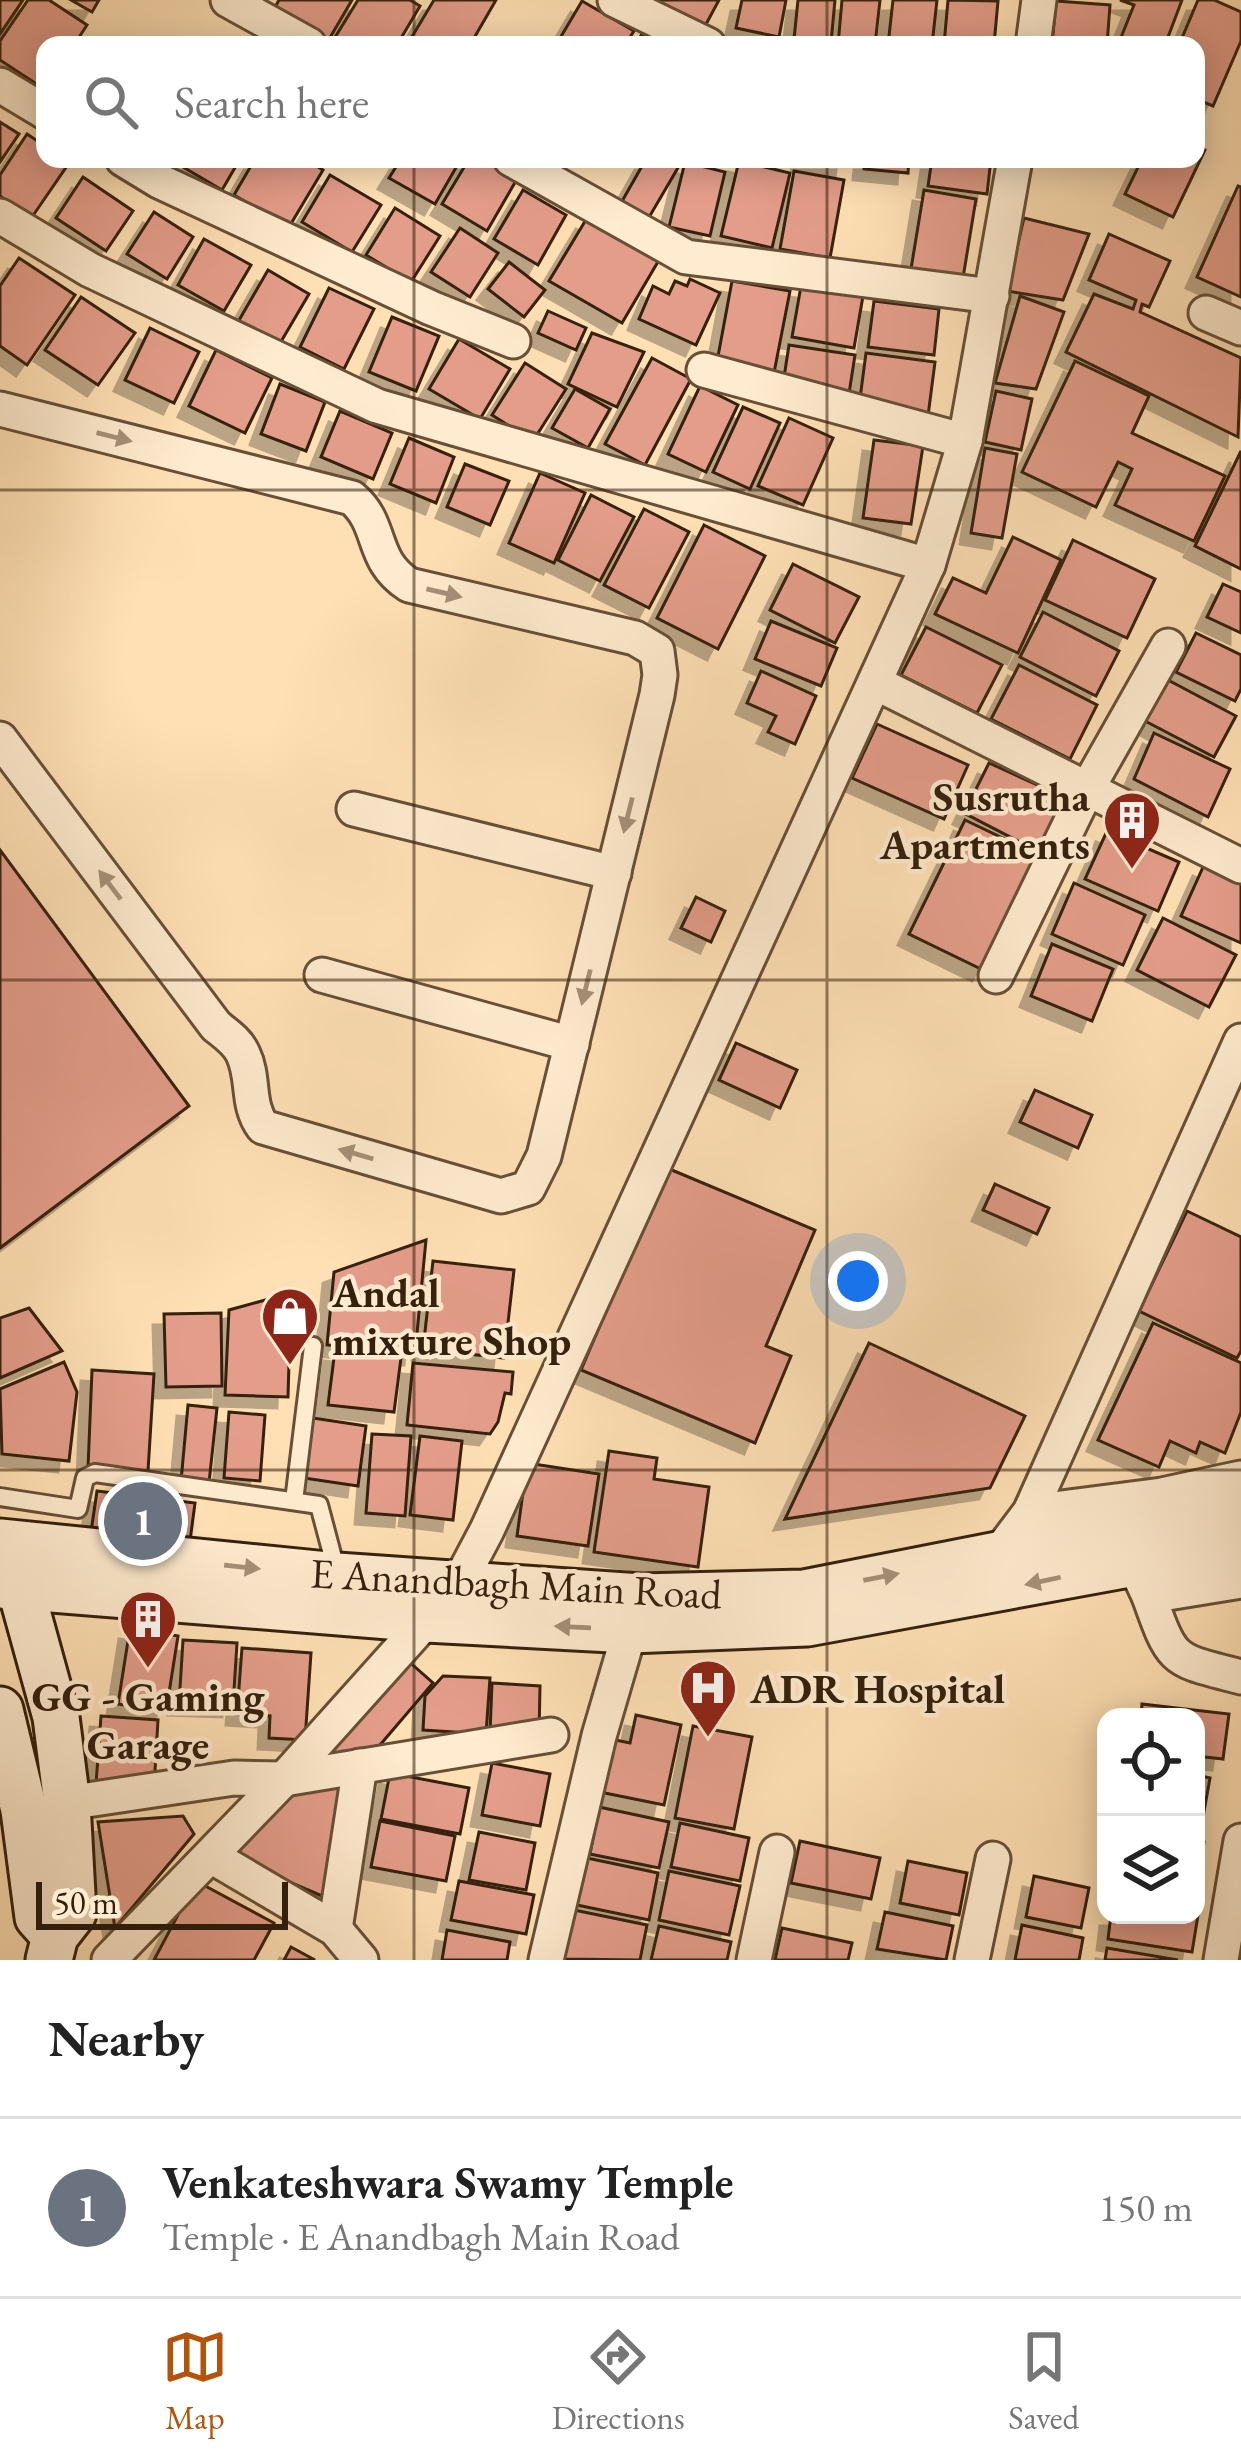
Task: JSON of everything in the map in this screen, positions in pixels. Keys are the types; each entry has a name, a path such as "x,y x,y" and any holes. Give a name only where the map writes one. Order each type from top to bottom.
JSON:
{"street":[{"path":"229,0 292,36"},
{"path":"615,0 689,36"},
{"path":"1034,36 1039,0"},
{"path":"0,85 36,107"},
{"path":"136,168 431,308 513,341"},
{"path":"528,168 686,257 992,296"},
{"path":"109,1960 284,1779 458,1585 487,1530 928,565 965,441 1013,168"},
{"path":"0,216 90,270 377,406 928,565"},
{"path":"1206,313 1241,328"},
{"path":"704,370 965,441"},
{"path":"0,409 338,493 362,506 385,565 409,585 645,641 657,651 660,675 614,873 540,1170 528,1188 501,1196 263,1127 253,1113 249,1070 241,1048 216,1026 0,739"},
{"path":"996,976 1086,791 1168,646"},
{"path":"876,683 1241,866"},
{"path":"354,809 614,873"},
{"path":"322,975 572,1044"},
{"path":"999,1553 1030,1512 1241,1041"},
{"path":"1030,1512 1162,1495 1241,1478"},
{"name":"E Anandbagh Main Road","path":"6,1557 640,1598 803,1593 1241,1508"},
{"name":"E Anandbagh Main Road","path":"6,1557 426,1618 630,1630 807,1623 1142,1580 1241,1547"},
{"path":"6,1557 56,1717 30,1811"},
{"path":"1241,1581 1142,1580 1172,1655 1241,1677"},
{"path":"546,1960 599,1736 630,1630"},
{"path":"0,1710 30,1811 73,1912 52,1948"},
{"path":"30,1811 235,1778 284,1779 551,1736"},
{"path":"335,1929 360,1766"},
{"path":"1221,1960 1241,1840"},
{"path":"754,1960 777,1852"},
{"path":"211,1856 335,1929 361,1960"},
{"path":"972,1960 993,1859"}],"lane":[{"path":"294,1501 313,1346"},
{"path":"0,1497 78,1508 86,1478 94,1473 319,1504 338,1576"}],"building":[{"path":"0,0 23,0 0,34"},
{"path":"28,0 49,0 87,25 80,36 36,36 36,84 0,60 0,41"},
{"path":"71,0 99,0 92,12"},
{"path":"279,0 352,0 331,36 320,36 274,9"},
{"path":"358,0 410,0 420,6 402,36 336,36"},
{"path":"434,0 496,0 475,36 412,36"},
{"path":"660,0 719,0 704,28 658,4"},
{"path":"742,0 786,0 779,36 736,28"},
{"path":"798,0 835,0 832,36 794,36"},
{"path":"842,0 880,0 876,36 839,36"},
{"path":"893,0 937,0 933,36 889,36"},
{"path":"948,0 998,1 995,36 945,36"},
{"path":"1120,0 1182,0 1168,36 1122,36 1134,5"},
{"path":"1198,0 1214,0 1241,12 1241,41 1213,106 1205,103 1205,36 1183,36"},
{"path":"582,1 634,31 631,36 561,36"},
{"path":"1056,1 1110,5 1108,36 1053,36"},
{"path":"0,122 19,134 0,162"},
{"path":"27,134 36,140 36,168 66,168 32,217 0,196 0,175"},
{"path":"185,168 235,168 222,190"},
{"path":"250,168 323,170 289,227 234,195"},
{"path":"395,168 456,168 435,204 389,178"},
{"path":"464,168 498,168 517,179 487,231 442,204"},
{"path":"641,168 678,168 648,219 621,203"},
{"path":"684,168 725,172 710,236 669,227"},
{"path":"737,168 790,173 772,248 721,236"},
{"path":"864,168 908,168 908,173"},
{"path":"931,168 990,168 987,194 928,186"},
{"path":"1138,168 1196,168 1173,217 1125,194"},
{"path":"794,171 844,180 830,258 780,249"},
{"path":"330,175 381,205 352,252 302,222"},
{"path":"83,177 133,211 106,251 56,218"},
{"path":"1241,187 1241,297 1197,277"},
{"path":"523,190 566,215 538,265 494,239"},
{"path":"924,190 976,199 962,284 910,275"},
{"path":"395,208 440,236 411,282 366,255"},
{"path":"154,212 193,237 167,279 127,254"},
{"path":"587,218 659,260 622,323 549,281"},
{"path":"1024,218 1089,234 1063,300 1007,291"},
{"path":"460,228 498,253 470,297 431,272"},
{"path":"1109,234 1170,261 1149,307 1142,304 1140,312 1241,358 1238,437 1066,352 1094,294 1133,309 1136,300 1089,280"},
{"path":"204,239 251,265 224,311 178,285"},
{"path":"19,258 75,295 27,365 0,346 0,286"},
{"path":"509,262 545,290 524,317 488,289"},
{"path":"268,270 309,294 279,345 238,322"},
{"path":"690,279 720,293 696,345 639,319 653,286 669,294 675,281 687,286"},
{"path":"732,281 790,291 773,378 716,367"},
{"path":"801,286 863,296 854,348 792,337"},
{"path":"329,288 374,309 344,369 300,347"},
{"path":"1020,296 1064,312 1036,389 995,383"},
{"path":"81,297 135,333 98,385 45,350"},
{"path":"874,301 939,309 934,355 868,347"},
{"path":"548,311 586,328 576,350 538,333"},
{"path":"392,317 439,336 416,391 369,372"},
{"path":"150,328 199,352 174,403 125,380"},
{"path":"592,333 644,352 617,407 568,384"},
{"path":"459,339 510,369 480,419 429,389"},
{"path":"789,345 855,355 848,400 782,390"},
{"path":"216,350 272,378 245,433 189,406"},
{"path":"866,353 935,362 928,416 859,406"},
{"path":"652,358 691,379 645,465 605,444"},
{"path":"1075,361 1149,396 1132,433 1225,476 1194,541 1115,505 1132,469 1118,462 1096,507 1022,472"},
{"path":"525,363 566,389 533,441 492,415"},
{"path":"280,384 325,402 306,451 261,434"},
{"path":"700,386 738,405 706,472 668,454"},
{"path":"575,389 610,409 588,448 552,428"},
{"path":"996,391 1032,399 1021,450 985,442"},
{"path":"743,407 780,423 750,489 713,472"},
{"path":"340,411 392,433 373,479 321,457"},
{"path":"789,418 833,438 803,505 758,486"},
{"path":"409,438 454,457 436,503 390,484"},
{"path":"874,440 923,446 911,524 863,518"},
{"path":"985,448 1017,454 1002,538 971,533"},
{"path":"1241,451 1241,569 1195,546"},
{"path":"465,464 509,481 490,525 447,507"},
{"path":"540,473 585,493 554,563 509,543"},
{"path":"591,495 634,517 600,581 558,560"},
{"path":"644,509 689,532 649,608 604,585"},
{"path":"704,525 765,556 718,649 657,618"},
{"path":"1013,537 1061,560 1018,653 935,614 953,578 986,593"},
{"path":"1073,540 1155,579 1127,638 1045,600"},
{"path":"793,564 859,597 835,643 770,610"},
{"path":"1223,584 1241,592 1241,633 1207,617"},
{"path":"1043,612 1119,651 1096,696 1020,657"},
{"path":"771,621 837,648 821,686 755,659"},
{"path":"926,627 1002,665 977,713 901,675"},
{"path":"1196,633 1241,655 1241,689 1235,701 1176,672"},
{"path":"1019,665 1097,705 1070,759 991,719"},
{"path":"761,671 816,696 795,744 768,732 776,716 747,703"},
{"path":"1168,680 1236,716 1214,757 1145,721"},
{"path":"877,724 968,765 944,819 852,778"},
{"path":"1154,733 1230,769 1208,817 1134,779"},
{"path":"989,763 1066,798 1043,854 964,813"},
{"path":"965,820 1040,856 983,970 909,934"},
{"name":"Susrutha Apartments","path":"1107,831 1179,862 1158,911 1085,879"},
{"path":"0,850 189,1106 0,1248"},
{"path":"1204,865 1241,882 1241,943 1181,916"},
{"path":"1074,883 1145,915 1123,965 1052,934"},
{"path":"696,897 725,911 711,942 681,928"},
{"path":"1163,918 1236,955 1209,1007 1137,970"},
{"path":"1052,944 1113,969 1092,1021 1031,996"},
{"path":"736,1043 797,1070 780,1108 719,1080"},
{"path":"1035,1090 1092,1115 1078,1148 1020,1122"},
{"path":"667,1168 815,1230 766,1346 791,1356 755,1443 581,1370"},
{"path":"995,1184 1049,1208 1037,1234 983,1210"},
{"path":"1187,1211 1241,1237 1241,1351 1237,1358 1139,1311"},
{"path":"426,1240 415,1354 327,1345 334,1272"},
{"path":"433,1261 514,1270 504,1358 423,1349"},
{"path":"291,1293 288,1397 225,1395 229,1310"},
{"path":"29,1308 62,1351 0,1378 0,1318"},
{"path":"221,1313 222,1386 166,1387 164,1314"},
{"path":"1153,1323 1241,1363 1241,1412 1225,1453 1200,1442 1196,1453 1170,1441 1159,1467 1098,1440"},
{"path":"869,1343 1025,1416 990,1488 785,1519"},
{"path":"335,1350 401,1358 394,1412 328,1405"},
{"path":"64,1362 77,1392 69,1461 2,1454 0,1389"},
{"path":"413,1363 513,1372 511,1394 505,1393 490,1434 407,1425"},
{"path":"92,1370 154,1374 148,1471 88,1468"},
{"path":"188,1405 217,1408 209,1483 181,1481"},
{"path":"229,1412 265,1415 260,1481 224,1478"},
{"path":"313,1418 366,1426 358,1486 304,1478"},
{"path":"372,1434 411,1436 405,1516 366,1513"},
{"path":"420,1436 462,1441 453,1520 410,1515"},
{"path":"609,1451 657,1458 654,1479 709,1487 698,1567 594,1552"},
{"path":"527,1463 599,1474 588,1546 517,1536"},
{"path":"97,1491 195,1503 188,1556 90,1539"},
{"name":"GG - Gaming Garage","path":"130,1628 178,1636 166,1712 118,1704"},
{"path":"183,1640 237,1643 233,1706 179,1704"},
{"path":"242,1648 311,1653 305,1740 269,1738 270,1716 237,1714"},
{"path":"406,1659 433,1683 368,1759 344,1763 328,1750"},
{"path":"443,1676 490,1678 486,1734 423,1730 425,1696"},
{"path":"492,1683 540,1686 539,1735 490,1733"},
{"path":"1205,1711 1229,1714 1223,1759 1205,1757"},
{"path":"636,1715 681,1725 664,1805 595,1791 606,1738 630,1743"},
{"path":"101,1716 158,1720 154,1788 96,1784"},
{"path":"693,1726 752,1737 734,1829 675,1818"},
{"path":"492,1763 550,1774 540,1826 482,1815"},
{"path":"390,1773 469,1788 460,1834 381,1819"},
{"path":"289,1787 348,1787 329,1899 259,1869 236,1849"},
{"path":"599,1807 669,1822 659,1868 590,1854"},
{"path":"183,1816 194,1834 115,1928 98,1822"},
{"path":"380,1821 455,1836 446,1881 371,1867"},
{"path":"680,1823 749,1838 740,1881 671,1867"},
{"path":"479,1832 535,1843 526,1890 469,1880"},
{"path":"800,1841 880,1858 871,1899 791,1883"},
{"path":"587,1858 658,1873 649,1920 577,1905"},
{"path":"908,1861 967,1873 959,1915 900,1903"},
{"path":"669,1871 740,1886 729,1935 659,1920"},
{"path":"1034,1876 1089,1888 1081,1928 1026,1917"},
{"path":"196,1881 274,1923 254,1960 154,1960"},
{"path":"459,1881 534,1895 526,1934 451,1920"},
{"path":"574,1910 647,1925 640,1960 564,1959"},
{"path":"885,1912 953,1926 946,1960 877,1949"},
{"path":"1110,1924 1197,1924 1192,1952 1108,1939"},
{"path":"1022,1925 1083,1938 1079,1960 1015,1960"},
{"path":"659,1926 731,1942 727,1960 651,1960"},
{"path":"782,1928 852,1943 848,1960 775,1960"},
{"path":"447,1930 510,1942 507,1960 442,1960"},
{"path":"291,1947 315,1960 284,1960"},
{"path":"1107,1948 1178,1960 1105,1960"}],"place":[{"name":"Susrutha Apartments","path":"1132,871"},
{"name":"Andal mixture Shop","path":"290,1367"},
{"name":"Venkateshwara Swamy Temple","path":"143,1521"},
{"name":"GG - Gaming Garage","path":"148,1670"},
{"name":"ADR Hospital","path":"708,1739"}]}
